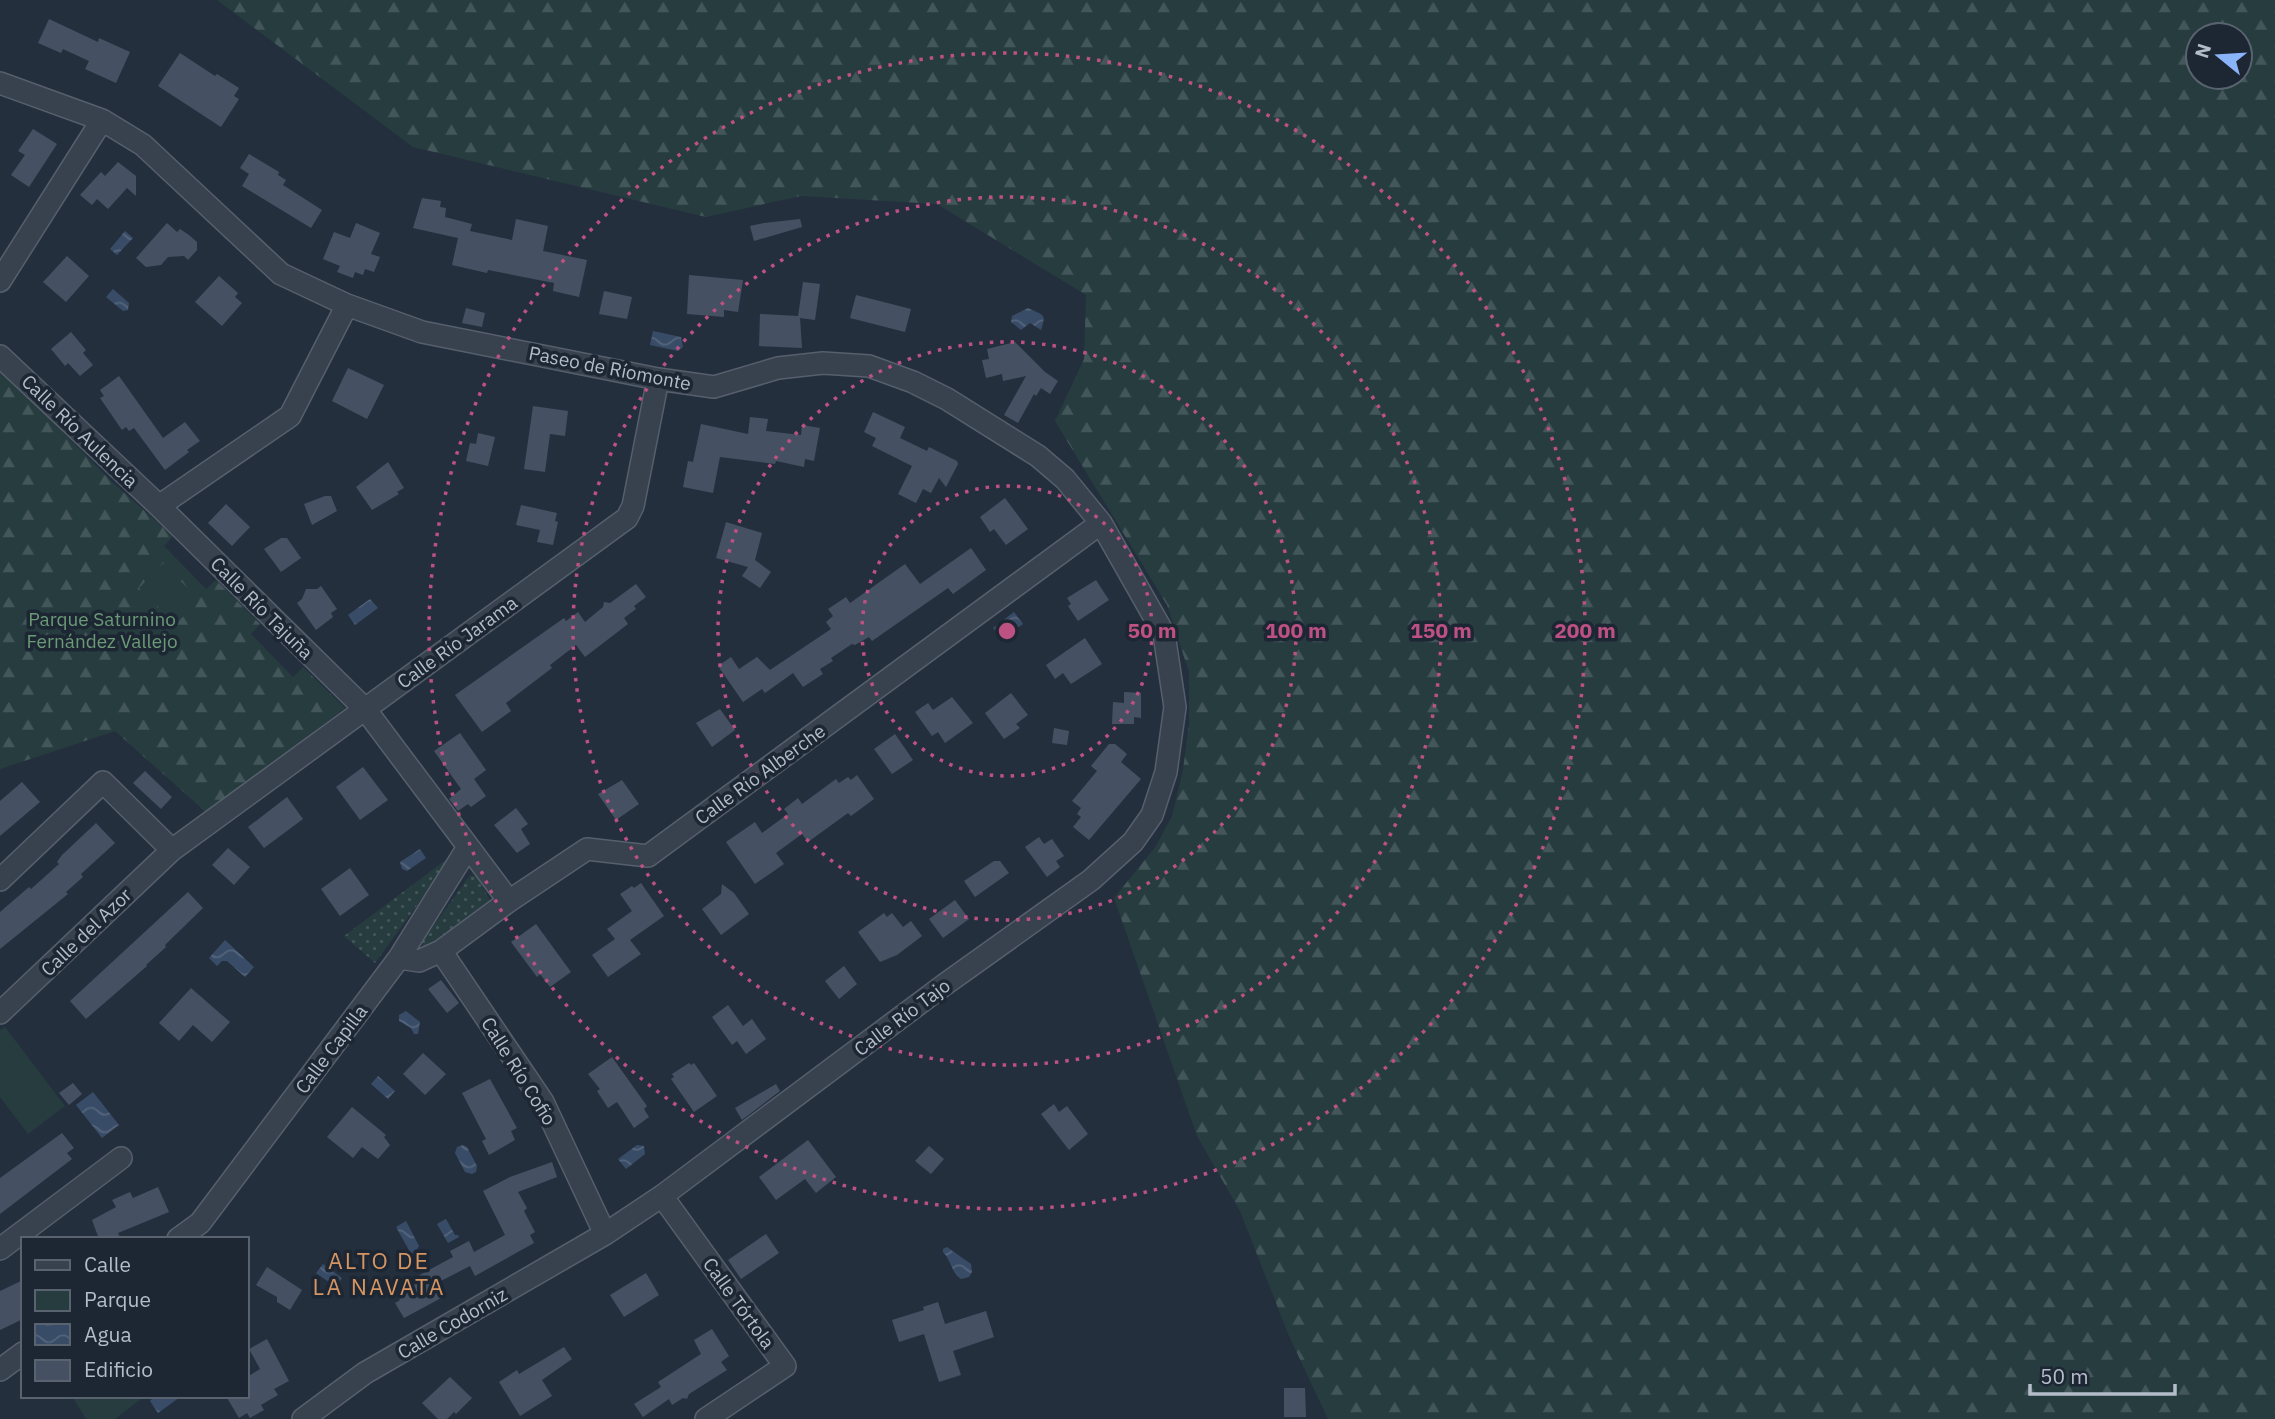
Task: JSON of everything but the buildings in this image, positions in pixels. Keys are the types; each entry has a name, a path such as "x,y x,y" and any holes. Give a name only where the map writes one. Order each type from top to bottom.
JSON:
{"street":[{"name":"Paseo de Ríomonte","path":"0,83 102,120 143,145 281,274 347,305 422,331 658,379 714,387 778,368 823,363 869,366 913,382 947,399 1038,456 1065,479 1101,523 1164,634 1175,707 1167,772"},
{"path":"0,281 102,120"},
{"path":"159,506 290,416 347,305"},
{"name":"Calle Río Aulencia","path":"0,356 159,506"},
{"name":"Calle Río Jarama","path":"172,850 627,518 633,506 658,379"},
{"name":"Calle Río Tajuña","path":"159,506 365,709"},
{"name":"Calle Río Alberche","path":"399,958 419,961 441,951 587,849 648,856 1101,523"},
{"path":"365,709 509,901"},
{"name":"Calle Río Tajo","path":"605,1234 662,1196 944,985 1091,880 1133,842 1152,815 1167,772"},
{"path":"0,880 103,782 172,850"},
{"name":"Calle Capilla","path":"181,1237 200,1223 399,958 468,847"},
{"name":"Calle del Azor","path":"2,1007 172,850"},
{"name":"Calle Río Cofio","path":"441,951 543,1102 605,1234"},
{"path":"0,1250 121,1158"},
{"name":"Calle Tórtola","path":"662,1196 785,1366 706,1419"},
{"name":"Calle Codorniz","path":"308,1418 365,1373 605,1234"},
{"path":"0,1370 21,1354"}],"green space":[{"path":"217,0 2275,0 2275,1419 1328,1419 1289,1336 1240,1211 1197,1136 1114,898 1156,846 1172,816 1183,770 1189,723 1189,672 1167,605 1055,421 1084,359 1086,295 937,204 801,196 706,217 413,147"},
{"name":"Parque Saturnino Fernández Vallejo","path":"0,369 111,481 173,536 164,546 206,589 216,580 260,624 251,634 293,677 303,667 345,708 207,813 115,731 0,769"},
{"path":"163,563 199,600 176,624 139,588"},
{"path":"455,853 375,963 344,936"},
{"path":"470,875 476,876 490,900 423,948 422,942"},
{"path":"5,1027 65,1106 28,1134 0,1097 0,1030"},
{"path":"73,1398 142,1398 115,1419 86,1419"}],"water":[{"path":"125,231 133,238 117,255 110,249"},
{"path":"113,289 129,303 128,310 123,311 106,297"},
{"path":"1028,308 1042,315 1044,320 1041,330 1030,323 1021,330 1011,322 1012,316"},
{"path":"653,331 681,337 683,347 678,351 650,345"},
{"path":"370,599 378,608 355,625 348,615"},
{"path":"1014,612 1023,624 1002,639 993,628"},
{"path":"420,849 426,858 407,871 402,869 400,862"},
{"path":"225,940 254,967 245,977 227,961 222,961 217,966 209,958"},
{"path":"406,1011 420,1022 418,1034 414,1034 411,1028 399,1021 399,1015"},
{"path":"378,1076 395,1091 388,1099 371,1084"},
{"path":"93,1092 119,1125 102,1138 76,1105"},
{"path":"637,1145 644,1146 645,1154 626,1169 618,1159"},
{"path":"457,1147 467,1147 477,1166 476,1172 472,1174 465,1172 455,1153"},
{"path":"446,1219 459,1237 448,1243 437,1224"},
{"path":"406,1221 419,1246 414,1254 410,1252 396,1227"},
{"path":"947,1247 971,1264 972,1272 969,1277 961,1279 956,1274 943,1252"},
{"path":"323,1264 342,1278 336,1287 316,1273"},
{"path":"153,1398 179,1398 158,1413 150,1401"}],"district":[{"name":"ALTO DE LA NAVATA","path":"379,1273"}]}
